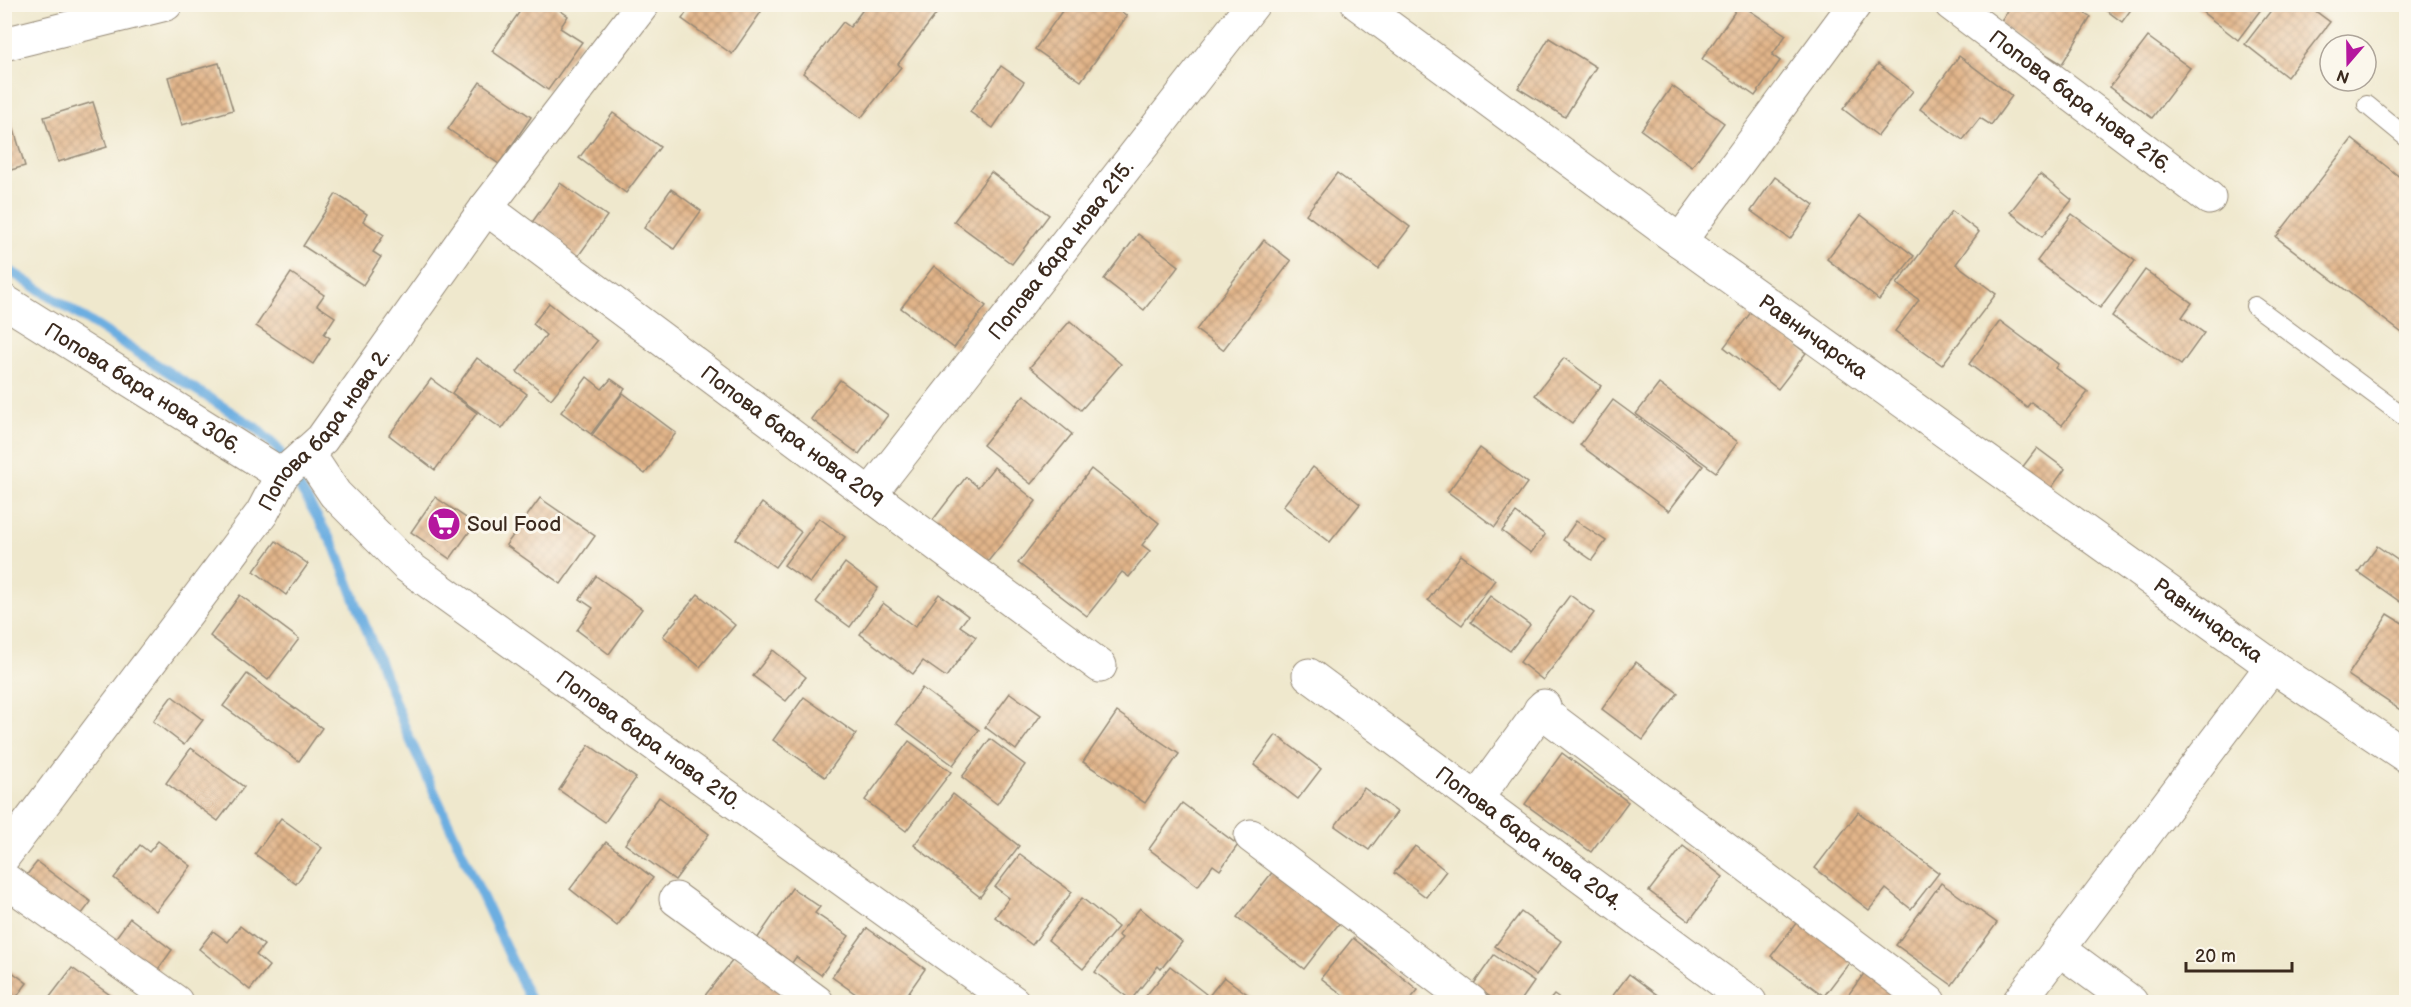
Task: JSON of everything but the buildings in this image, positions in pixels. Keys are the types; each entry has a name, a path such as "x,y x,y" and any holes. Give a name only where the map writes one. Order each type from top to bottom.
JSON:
{"street":[{"path":"4,44 166,4"},
{"name":"Попова бара нова 2.","path":"4,856 262,513 295,464 322,439 486,208 643,4"},
{"name":"Попова бара нова 215.","path":"870,494 1253,4"},
{"name":"Равничарска","path":"1358,4 1680,241 2272,666 2406,756"},
{"path":"1680,241 1855,4"},
{"name":"Попова бара нова 216.","path":"1951,4 2209,198"},
{"name":"Попова бара нова 209","path":"486,208 1100,666"},
{"name":"Попова бара нова 306.","path":"4,301 295,464"},
{"name":"Попова бара нова 210.","path":"295,464 335,494 407,566 1012,1002"},
{"name":"Равничарска","path":"2019,1002 2272,666"},
{"name":"Попова бара нова 204.","path":"1309,675 1750,1002"},
{"path":"1476,799 1542,708 1929,1002"},
{"path":"1251,836 1471,1002"},
{"path":"4,879 176,1002"},
{"path":"676,899 817,1002"},
{"path":"2059,949 2131,1002"}],"lane":[{"path":"2367,105 2406,137"},
{"path":"2256,306 2406,418"}],"waterway":[{"path":"4,267 256,428 277,448 334,546 407,733 531,1002"}],"place":[{"name":"Soul Food","path":"444,524"}]}
